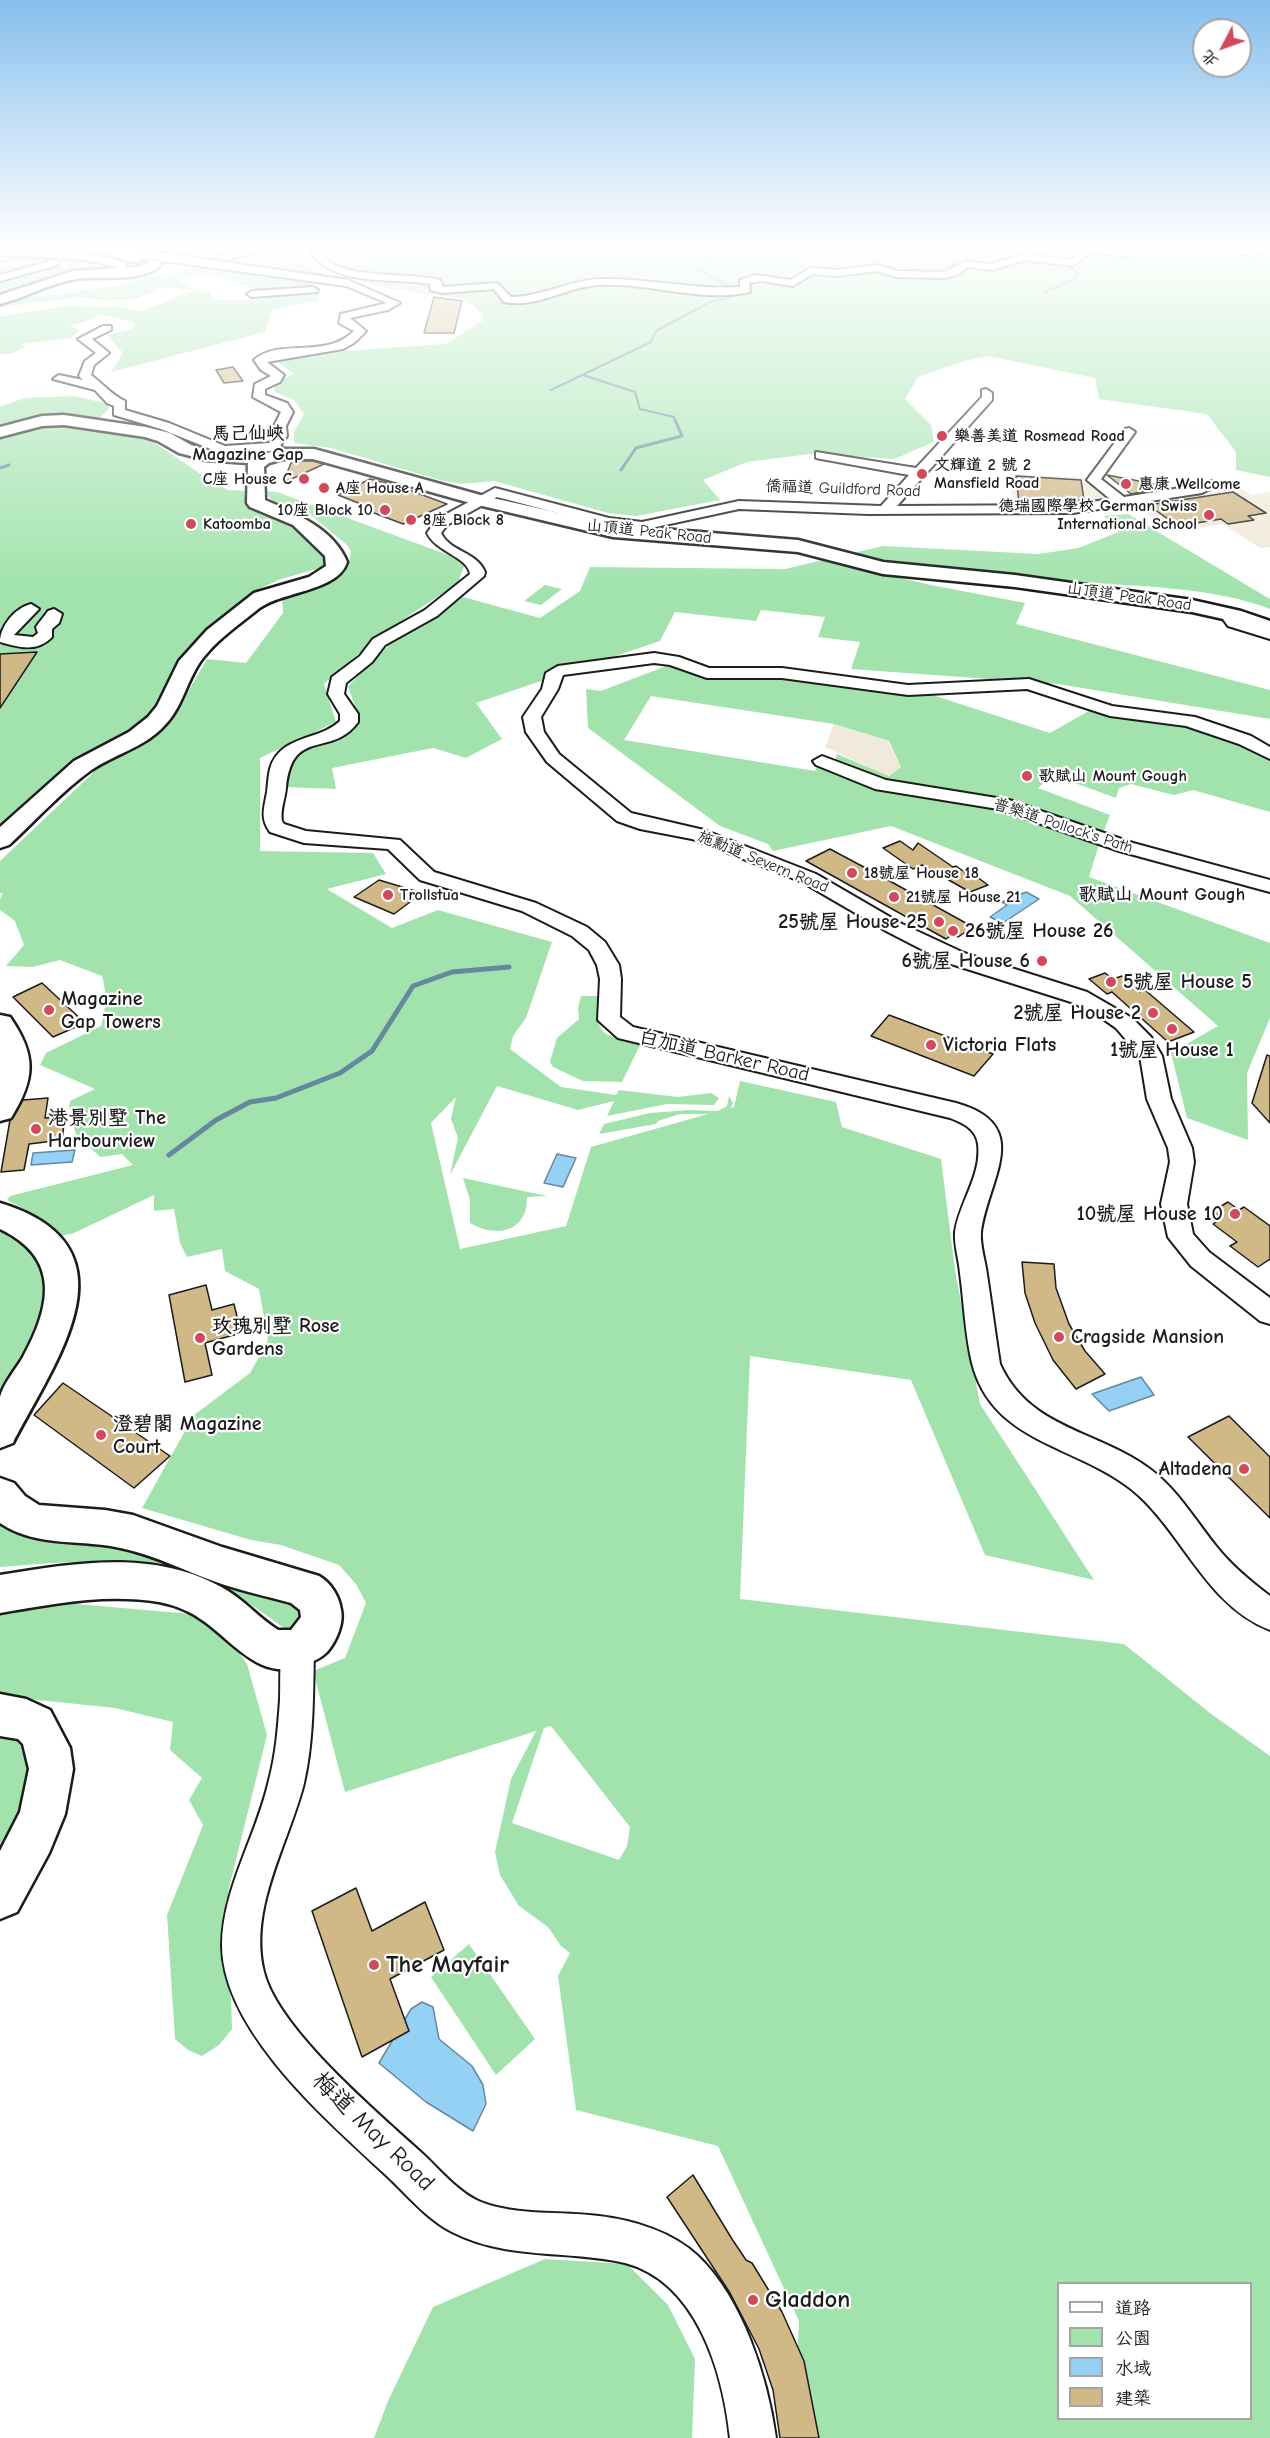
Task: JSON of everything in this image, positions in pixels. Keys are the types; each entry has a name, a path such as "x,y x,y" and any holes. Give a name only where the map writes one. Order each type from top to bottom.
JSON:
{"main road":[{"path":"0,432 42,421 64,420 146,432 198,453 233,456 251,465 268,458"},
{"name":"山頂道 Peak Road","path":"268,458 314,453 334,457 480,500 613,531 798,546 883,568 1027,583 1177,603 1234,615 1270,627"},
{"path":"0,840 82,766 130,741 156,722 167,708 190,661 214,634 261,597 316,581 335,569 337,562 334,554 300,521 256,503 268,458"},
{"path":"0,1024 14,1048 16,1064 14,1086 0,1110"},
{"path":"0,1215 30,1230 47,1245 62,1274 63,1297 56,1326 0,1432"},
{"path":"0,1495 18,1513 38,1522 119,1529 216,1563 307,1591 318,1602 321,1617 316,1634 298,1648 287,1651 265,1645 234,1617 206,1599 158,1583 118,1579 80,1581 0,1594"},
{"path":"0,1715 22,1720 38,1728 51,1757 50,1788 32,1842 0,1895"}],"street":[{"path":"94,360 89,363 85,376 101,387 111,400 121,404 118,412 165,426 216,448 268,458 281,436 280,426 286,412 283,406 259,398 261,385 276,379 278,375 265,368 261,360"},
{"path":"59,379 101,387"},
{"path":"885,510 988,397 986,393"},
{"path":"1123,503 1094,480 1129,432"},
{"path":"821,455 919,473"},
{"name":"僑福道 Guildford Road","path":"480,500 491,492 500,492 608,522 635,526 662,524 715,508 748,505 885,510 1056,510 1123,503 1202,489 1211,485"},
{"name":"白加道 Barker Road","path":"480,500 442,522 434,533 440,543 475,565 477,574 431,612 379,642 366,659 338,681 336,694 350,714 349,722 336,732 297,747 284,758 279,769 272,811 274,825 285,832 304,837 393,844 402,850 416,870 427,876 499,898 578,930 595,944 606,959 611,975 609,1020 626,1033 956,1111 974,1118 984,1129 991,1152 968,1233 986,1364 994,1383 1010,1404 1033,1425 1123,1467 1139,1479 1170,1510 1224,1577 1270,1616"},
{"path":"26,615 50,622 5,640 10,625 26,615"},
{"path":"1234,615 1231,620 1234,623 1270,634"},
{"name":"施勳道 Severn Road","path":"1270,754 1245,741 1189,721 1117,712 1024,683 947,690 908,690 782,673 707,673 673,660 654,658 613,665 570,668 555,673 550,689 532,717 535,732 551,756 624,817 640,824 692,832 823,884 895,928 956,958 1079,997 1104,1009 1124,1023 1143,1042 1151,1056 1159,1099 1180,1148 1182,1162 1174,1204 1181,1237 1200,1259 1270,1313"},
{"name":"普樂道 Pollock's Path","path":"822,761 882,785 1002,804 1126,847 1270,886"},
{"name":"梅道 May Road","path":"298,1648 294,1728 287,1782 248,1907 241,1945 247,1976 265,2015 317,2081 367,2130 465,2217 478,2223 509,2230 602,2238 656,2253 679,2268 712,2311 734,2357 747,2400 753,2438"}],"shaded area":[{"name":"德瑞國際學校 German Swiss International School","path":"1010,474 1087,478 1089,484 1106,496 1106,500 1080,505 1012,507"},
{"name":"德瑞國際學校 German Swiss International School","path":"1238,487 1252,495 1270,492 1270,547 1260,548 1223,524 1175,532 1133,505 1165,502"},
{"path":"834,724 888,741 901,767 888,776 825,747"}],"green space":[{"path":"119,360 158,360 111,372"},
{"path":"970,360 918,377 905,399 931,425 934,442 894,459 810,454 747,462 703,480 720,500 636,516 608,513 494,481 462,484 443,481 331,448 294,443 294,432 304,414 294,400 275,392 274,384 294,374 276,361"},
{"path":"1006,360 1270,360 1270,477 1236,470 1236,452 1207,414 1099,399 1095,378"},
{"path":"75,396 109,404 108,410 95,422 24,421 0,427 0,407 24,398"},
{"path":"63,424 146,437 214,483 228,490 248,491 327,553 327,566 281,579 261,588 201,635 189,649 154,712 0,837 0,433"},
{"path":"264,491 277,492 451,556 464,566 458,583 380,635 324,684 336,722 260,758 260,851 373,853 386,874 327,889 392,928 438,910 552,942 526,1018 513,1036 510,1049 561,1087 616,1095 619,1090 678,1097 711,1093 719,1098 714,1105 667,1104 607,1116 614,1101 578,1110 497,1086 450,1175 458,1138 451,1119 456,1097 431,1123 460,1249 566,1226 591,1147 708,1114 680,1114 658,1121 656,1124 599,1134 604,1124 650,1113 690,1110 718,1111 727,1106 729,1096 733,1103 731,1108 734,1107 740,1081 836,1102 842,1127 941,1159 955,1270 980,1404 1094,1580 985,1555 911,1380 750,1356 740,1599 1124,1644 1210,1713 1270,1756 1270,2438 793,2438 799,2321 718,2146 576,2110 558,1976 570,1953 561,1946 548,1927 519,1906 500,1875 495,1852 511,1779 536,1731 345,1792 313,1671 345,1658 366,1603 356,1584 339,1565 281,1545 251,1540 142,1508 194,1415 250,1373 259,1357 268,1340 259,1289 225,1271 222,1249 187,1257 180,1243 174,1209 154,1211 154,1195 74,1233 61,1236 42,1219 7,1200 10,1196 133,1165 122,1154 100,1157 77,1135 74,1124 75,1116 69,1108 70,1101 95,1089 40,1065 46,1053 101,1026 105,1001 102,976 60,960 33,967 6,966 24,945 15,921 0,910 0,899 3,893 0,893 0,861 96,770 145,741 166,724 175,714 207,659 246,663 283,613 282,594 342,570 349,563 351,551 347,545 306,511 274,503","holes":["551,1726 630,1827 627,1846 619,1860 512,1823 544,1728"]},
{"path":"1128,514 1270,599 1270,609 1224,596 1170,588 957,574 902,566 849,554 883,546 1039,554 1078,548 1119,532 1104,516"},
{"path":"823,560 931,585 1025,603 1016,624 1270,690 1270,719 1058,684 851,669 860,642 818,637 825,617 761,610 756,621 675,612 660,641 476,703 502,739 466,758 433,748 332,768 336,789 285,787 287,760 311,747 348,735 360,719 348,687 352,682 392,642 423,626 463,597 540,618 580,591 590,567 785,569"},
{"path":"545,585 562,589 541,605 524,601"},
{"path":"674,663 708,675 772,674 867,689 926,693 1050,733 1094,708 1123,716 1180,721 1242,742 1270,757 1270,812 1193,790 1174,795 1131,784 1119,788 1116,798 1053,775 1038,788 1110,815 1102,836 1004,801 896,786 864,777 834,763 837,754 889,776 901,767 889,741 834,724 651,696 624,740 815,771 818,762 880,788 1001,806 1100,841 1089,877 1270,943 1270,1018 1247,1073 1248,1140 1187,1118 1171,1053 1218,1026 1070,896 891,826 773,851 768,844 720,826 588,728 586,689 601,691"},
{"path":"581,996 599,996 599,1020 604,1032 641,1043 622,1082 583,1081 553,1067 550,1062 557,1038 579,1019 578,1008"},
{"path":"463,1178 547,1196 527,1197 526,1209 522,1218 509,1229 500,1231 480,1228 470,1223 470,1200"},
{"path":"0,1226 26,1242 40,1261 44,1282 42,1306 34,1330 0,1402"},
{"path":"0,1513 312,1597 297,1637 232,1593 205,1580 177,1571 119,1562 0,1567"},
{"path":"65,1603 214,1616 247,1664 267,1735 228,1892 232,2029 219,2045 202,2056 188,2050 175,2039 167,1915 203,1825 189,1800 202,1778 170,1750 173,1722 115,1708 0,1696 0,1614"},
{"path":"0,1733 11,1734 26,1752 34,1789 0,1864"},
{"path":"469,1944 535,2039 496,2075 431,1977"},
{"path":"545,2259 627,2264 668,2305 695,2359 692,2438 374,2438 388,2401 433,2307"}],"water":[{"path":"1026,892 1039,899 1003,923 990,917 1007,905 1002,902"},
{"path":"75,1150 72,1162 31,1165 33,1153"},
{"path":"557,1154 576,1158 563,1187 544,1183"},
{"path":"1141,1377 1154,1395 1109,1411 1092,1394"},
{"path":"422,2002 433,2007 439,2039 472,2066 483,2085 486,2104 473,2131 426,2102 379,2063 411,2009"}],"building":[{"path":"233,367 243,381 224,383 216,370"},
{"path":"313,461 324,464 283,483 291,463"},
{"path":"1107,475 1155,484 1152,490 1131,494"},
{"name":"德瑞國際學校 German Swiss International School","path":"1016,476 1081,480 1084,500 1019,503"},
{"path":"370,479 398,486 447,504 403,524 361,508 366,506 338,495"},
{"path":"1233,492 1266,513 1248,516 1254,520 1228,524 1221,519 1178,526 1148,505"},
{"path":"37,652 0,708 0,654"},
{"path":"900,841 913,850 918,843 953,867 956,866 970,876 973,874 988,885 970,892 922,865 913,869 883,848"},
{"path":"830,849 973,927 958,937 953,934 946,939 806,861"},
{"name":"Trollstua","path":"379,880 422,893 394,914 354,897"},
{"path":"1105,973 1113,979 1122,976 1140,992 1145,990 1194,1032 1168,1042 1112,992 1107,994 1089,979"},
{"name":"Magazine Gap Towers","path":"42,983 85,1023 53,1037 13,997"},
{"name":"Victoria Flats","path":"889,1015 993,1054 974,1076 871,1036"},
{"path":"1267,1055 1270,1056 1270,1123 1252,1103"},
{"name":"港景別墅 The Harbourview","path":"48,1098 45,1118 65,1116 62,1140 29,1144 24,1170 1,1172 10,1120 23,1100"},
{"path":"1228,1202 1239,1210 1244,1207 1270,1226 1270,1259 1258,1267 1230,1246 1237,1242 1213,1224 1222,1218 1213,1211"},
{"name":"Cragside Mansion","path":"1022,1262 1054,1264 1056,1288 1069,1324 1085,1351 1105,1374 1076,1389 1053,1360 1035,1323 1025,1293"},
{"name":"玫瑰別墅 Rose Gardens","path":"206,1285 212,1310 234,1304 241,1333 205,1343 212,1375 185,1382 169,1295"},
{"name":"澄碧閣 Magazine Court","path":"63,1383 170,1456 134,1488 34,1415"},
{"name":"Altadena","path":"1229,1416 1270,1457 1270,1518 1188,1437"},
{"name":"The Mayfair","path":"356,1888 372,1931 425,1902 444,1950 390,1979 409,2031 362,2057 312,1911"},
{"name":"Gladdon","path":"693,2175 732,2239 746,2260 752,2263 782,2312 804,2361 819,2438 780,2438 773,2390 759,2349 730,2293 667,2197"}],"waterway":[{"path":"551,390 614,360"},
{"path":"583,375 635,392 640,409 674,417 676,422"},
{"path":"621,470 636,448 682,436 675,420"},
{"path":"0,468 9,465"},
{"path":"169,1155 216,1120 250,1102 276,1098 340,1073 372,1051 413,986 452,972 509,967"}],"place":[{"name":"樂善美道 Rosmead Road","path":"942,436"},
{"name":"文輝道 2 號 2 Mansfield Road","path":"922,474"},
{"name":"C座 House C","path":"304,479"},
{"name":"惠康 Wellcome","path":"1126,484"},
{"name":"A座 House A","path":"324,488"},
{"name":"10座 Block 10","path":"385,510"},
{"name":"德瑞國際學校 German Swiss International School","path":"1209,515"},
{"name":"8座 Block 8","path":"411,520"},
{"name":"Katoomba","path":"191,524"},
{"name":"歌賦山 Mount Gough","path":"1027,776"},
{"name":"18號屋 House 18","path":"852,873"},
{"name":"Trollstua","path":"388,895"},
{"name":"21號屋 House 21","path":"894,897"},
{"name":"25號屋 House 25","path":"939,922"},
{"name":"26號屋 House 26","path":"953,931"},
{"name":"6號屋 House 6","path":"1042,961"},
{"name":"5號屋 House 5","path":"1111,982"},
{"name":"Magazine Gap Towers","path":"49,1010"},
{"name":"2號屋 House 2","path":"1153,1013"},
{"name":"1號屋 House 1","path":"1172,1029"},
{"name":"Victoria Flats","path":"931,1045"},
{"name":"港景別墅 The Harbourview","path":"36,1129"},
{"name":"10號屋 House 10","path":"1235,1214"},
{"name":"Cragside Mansion","path":"1059,1337"},
{"name":"玫瑰別墅 Rose Gardens","path":"200,1338"},
{"name":"澄碧閣 Magazine Court","path":"101,1435"},
{"name":"Altadena","path":"1244,1469"},
{"name":"The Mayfair","path":"374,1965"},
{"name":"Gladdon","path":"753,2300"}],"district":[{"name":"馬己仙峽 Magazine Gap","path":"248,444"},
{"name":"歌賦山 Mount Gough","path":"1162,895"}]}
